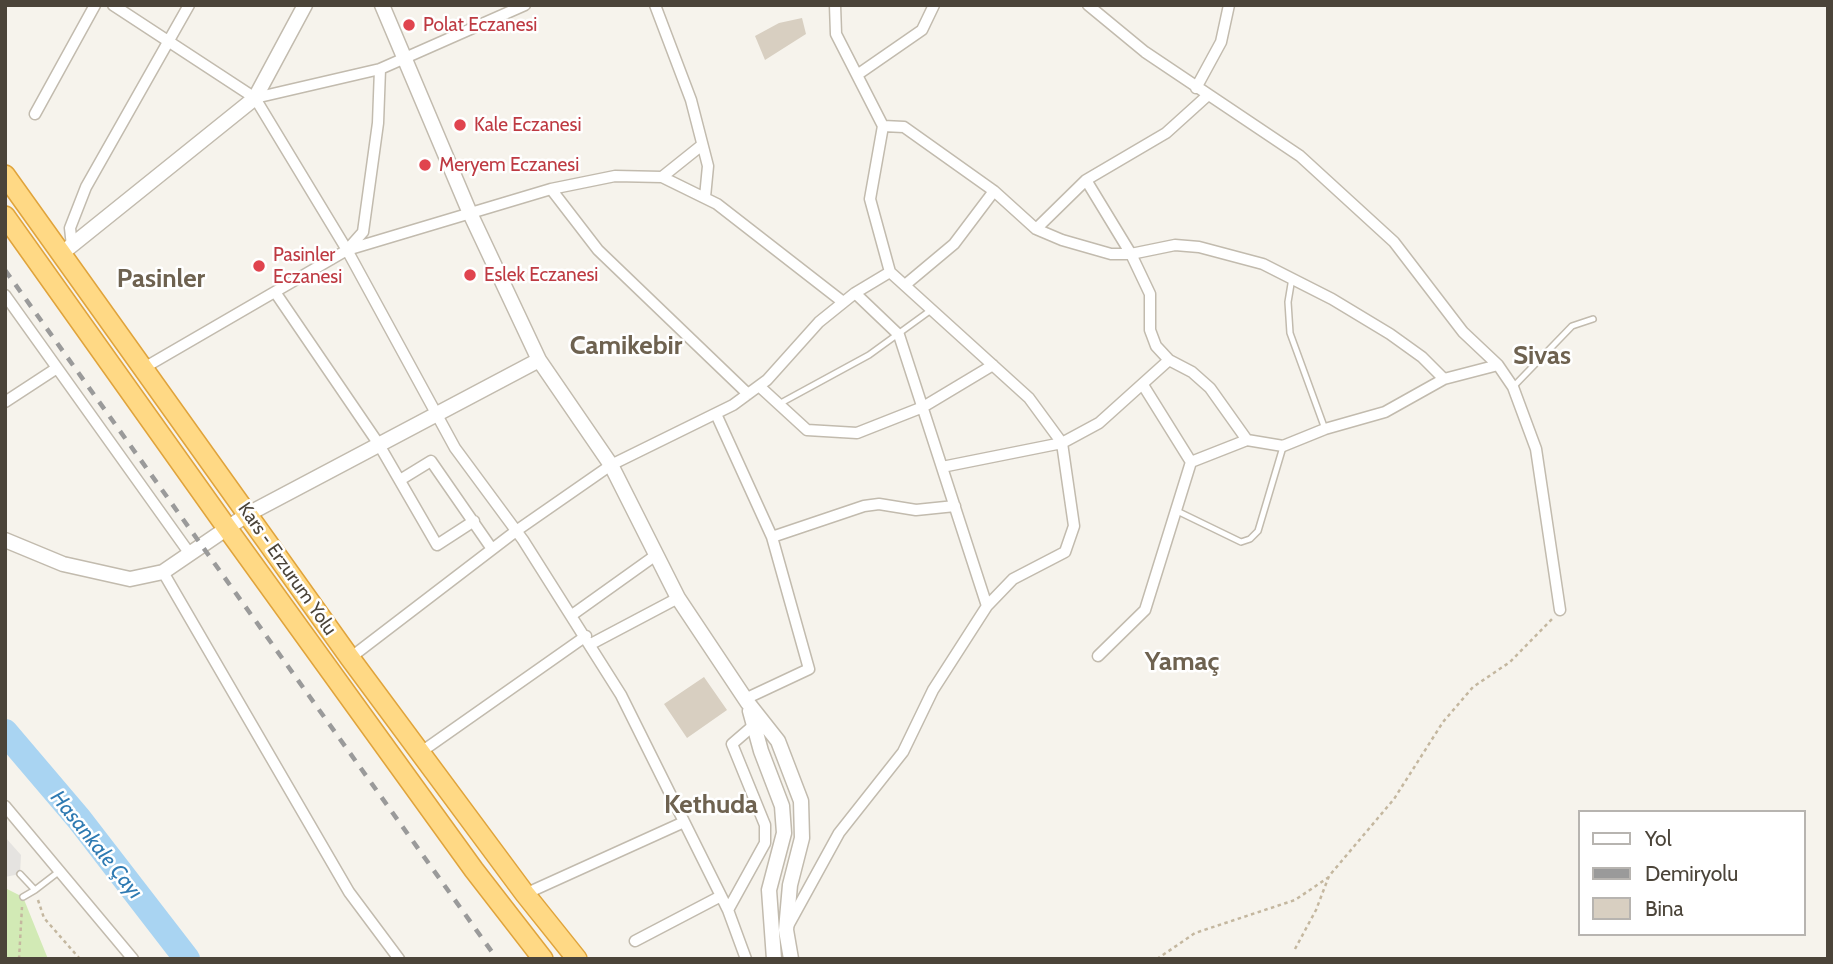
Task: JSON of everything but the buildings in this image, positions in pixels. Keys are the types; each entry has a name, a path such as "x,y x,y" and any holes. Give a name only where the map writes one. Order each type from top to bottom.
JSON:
{"highway":[{"name":"Kars - Erzurum Yolu","path":"5,175 67,250 142,369 350,658 524,894 577,959"},
{"name":"Kars - Erzurum Yolu","path":"5,216 227,528 542,959"}],"street":[{"path":"34,114 95,5"},
{"path":"113,5 255,98 347,250 455,448 516,531 621,695 728,910 746,959"},
{"path":"67,250 70,228 86,187 189,5"},
{"path":"67,250 255,98 305,5"},
{"path":"382,5 468,211 538,360 611,465 678,598 746,701 778,741 801,802 802,838 790,885 786,930 791,959"},
{"path":"255,98 380,69 525,5"},
{"path":"655,5 691,100 708,177 705,197"},
{"path":"786,930 839,833 903,752 933,690 987,606 1013,579 1065,552 1074,526 1062,443 1029,398 890,272 870,199 883,126 836,34 835,5"},
{"path":"857,75 922,30 934,5"},
{"path":"1088,5 1145,52 1300,156 1385,233 1463,332 1498,365 1513,387 1536,449 1560,610"},
{"path":"1196,88 1220,42 1229,5"},
{"path":"347,250 363,232 378,123 380,69"},
{"path":"1036,229 1086,180 1166,133 1207,96"},
{"path":"883,126 904,127 994,191 1036,229 1062,240 1111,254 1131,254 1175,245 1199,247 1263,264 1390,334 1422,357 1444,379"},
{"path":"662,177 702,145"},
{"path":"142,369 347,250 468,211 551,188 615,176 662,177 705,197 772,244 843,302"},
{"path":"1086,180 1131,254 1150,294 1151,335 1169,360 1192,372 1210,388 1247,440"},
{"path":"551,188 598,250 748,394"},
{"path":"905,285 954,244 994,191"},
{"path":"350,658 516,531 611,465 716,414 748,394 759,386 819,322 855,293 890,272"},
{"path":"275,292 379,443 437,545 474,521"},
{"path":"855,293 899,335 987,606"},
{"path":"5,295 190,554"},
{"path":"5,540 63,564 130,579 163,572 248,514 379,443 438,416 538,360"},
{"path":"942,467 1062,443 1099,423 1169,360"},
{"path":"759,386 807,430 857,433 923,407 993,365"},
{"path":"1191,461 1247,440 1283,446 1325,429 1385,412 1444,379 1498,365"},
{"path":"5,402 57,368"},
{"path":"1143,385 1191,461"},
{"path":"716,414 772,537 809,669 746,701"},
{"path":"400,480 431,461 492,549"},
{"path":"1098,656 1145,610 1191,461"},
{"path":"772,537 864,506 879,504 916,510 955,506"},
{"path":"572,615 656,555"},
{"path":"163,572 349,892 399,959"},
{"path":"421,752 588,640 678,598"},
{"path":"746,701 782,806 784,833 769,890 774,959"},
{"path":"728,910 765,843 765,825 732,744 754,725"},
{"path":"5,806 61,870 132,959"},
{"path":"524,894 684,822"},
{"path":"635,942 721,896"}],"lane":[{"path":"1292,278 1287,302 1290,332 1325,429"},
{"path":"779,404 899,335 931,310"},
{"path":"1513,387 1572,326 1593,319"},
{"path":"1175,510 1241,542 1251,539 1258,531 1283,446"},
{"path":"23,897 61,870"},
{"path":"20,874 35,890"}],"path":[{"path":"1157,959 1195,933 1295,900 1329,876 1394,799 1443,722 1473,687 1510,662 1560,610"},
{"path":"1295,949 1329,876"},
{"path":"35,890 44,918 80,959"},
{"path":"19,959 23,897"}],"green space":[{"path":"5,888 23,897 48,959 5,959"}],"shaded area":[{"path":"5,837 21,855 20,874 5,877"}],"waterway":[{"name":"Hasankale Çayı","path":"5,732 79,819 187,959"}],"railway":[{"path":"5,270 497,959"}],"place":[{"name":"Polat Eczanesi","path":"409,25"},
{"name":"Kale Eczanesi","path":"460,125"},
{"name":"Meryem Eczanesi","path":"425,165"},
{"name":"Pasinler Eczanesi","path":"259,266"},
{"name":"Eslek Eczanesi","path":"470,275"}],"district":[{"name":"Pasinler","path":"161,279"},
{"name":"Camikebir","path":"626,346"},
{"name":"Sivas","path":"1542,356"},
{"name":"Yamaç","path":"1182,662"},
{"name":"Kethuda","path":"711,805"}]}
